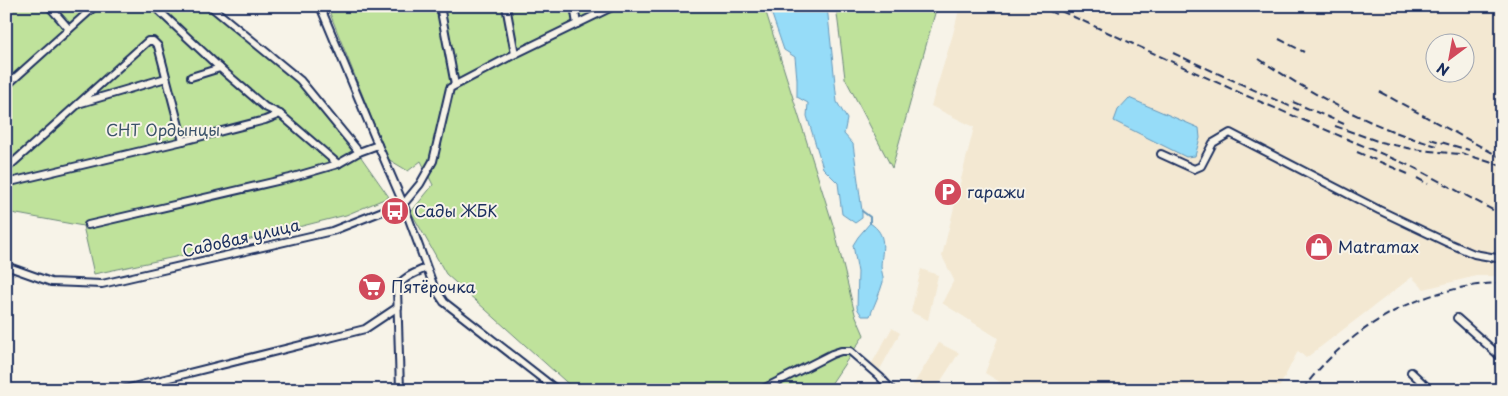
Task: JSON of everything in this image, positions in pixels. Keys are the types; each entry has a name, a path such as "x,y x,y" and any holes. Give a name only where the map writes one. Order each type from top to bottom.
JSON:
{"street":[{"path":"49,6 69,29"},
{"path":"6,86 94,6"},
{"path":"154,6 264,107 280,114 338,164"},
{"path":"210,6 300,80 359,152"},
{"path":"320,6 403,203 434,287 444,302 557,390"},
{"path":"440,6 455,85"},
{"path":"506,6 515,54"},
{"path":"574,6 577,24"},
{"path":"403,203 420,184 433,161 450,88 614,6"},
{"path":"6,169 148,41 153,41 158,46 183,141"},
{"path":"191,77 220,68"},
{"path":"78,104 166,78"},
{"path":"6,183 183,141 280,114"},
{"path":"1161,154 1194,169 1201,166 1213,144 1230,133 1379,210 1446,242 1474,254 1502,259"},
{"path":"88,225 290,178 338,164 359,152 378,145"},
{"name":"Садовая улица","path":"6,266 51,282 102,284 332,231 403,203"},
{"path":"400,390 398,288 400,282 426,268"},
{"path":"121,390 365,329 398,307"},
{"path":"1457,318 1502,358"},
{"path":"761,390 832,354 850,350 892,390"},
{"path":"1411,372 1430,390"}],"shaded area":[{"path":"960,6 1502,6 1502,276 1476,276 1424,289 1412,277 1306,358 1298,351 1278,390 1013,390 985,373 998,338 942,303 954,280 942,256 974,127 931,106"},
{"path":"921,269 938,275 928,320 911,312"},
{"path":"892,328 900,333 878,373 871,365"},
{"path":"939,343 959,353 935,390 910,390"}],"green space":[{"name":"СНТ Ордынцы","path":"6,6 207,6 288,72 340,127 389,197 346,215 199,252 94,274 83,226 6,212"},
{"path":"327,6 764,6 834,228 855,314 864,335 827,390 575,390 446,274 411,212 433,185 421,161 408,171 388,159"},
{"path":"836,6 937,6 892,168 845,78"}],"water":[{"path":"769,6 827,6 837,102 847,119 844,134 853,144 862,211 862,218 855,223 842,214 838,183 823,168 807,116 808,103 797,97 795,57 784,50"},
{"path":"1129,98 1199,128 1200,138 1195,156 1186,157 1114,121 1118,110"},
{"path":"870,223 882,237 881,266 883,280 870,316 862,316 857,308 858,272 853,245"}],"waterway":[{"path":"862,211 870,217 870,223"}],"railway":[{"path":"1038,6 1056,14"},
{"path":"1050,6 1247,96 1415,168 1502,215"},
{"path":"1279,39 1304,52"},
{"path":"1173,53 1298,110"},
{"path":"1259,59 1301,86 1345,110 1390,130 1437,146"},
{"path":"1380,92 1502,158"},
{"path":"1293,102 1344,124"},
{"path":"1335,126 1380,142 1412,149 1468,155"},
{"path":"1430,139 1469,150"},
{"path":"1357,152 1408,174"},
{"path":"1461,153 1502,166"},
{"path":"1417,178 1428,184"},
{"path":"1302,390 1321,367 1342,347 1365,329 1390,314 1416,301 1443,292 1472,286 1502,283"}],"place":[{"name":"гаражи","path":"948,192"},
{"name":"Сады ЖБК","path":"395,211"},
{"name":"Matramax","path":"1319,247"},
{"name":"Пятёрочка","path":"372,287"}]}
